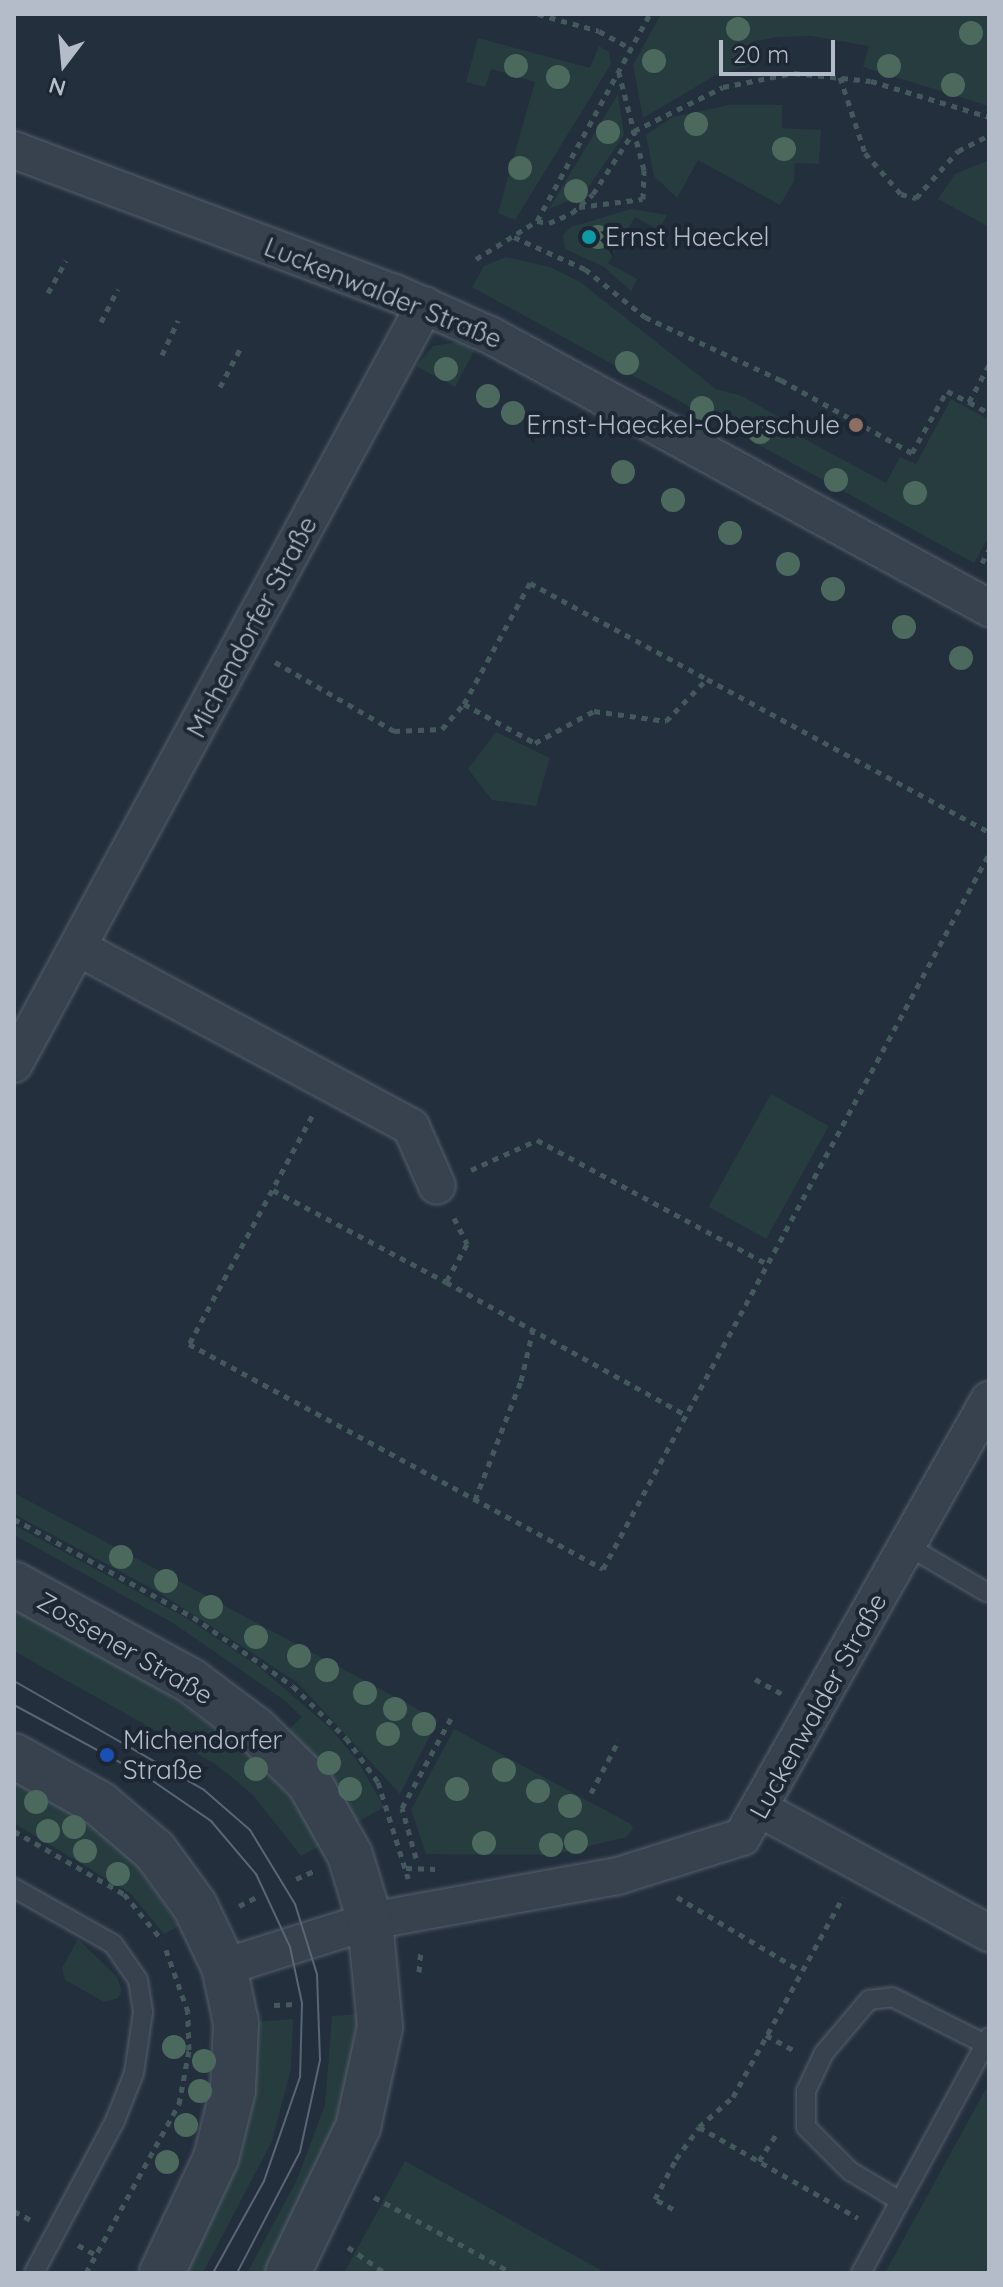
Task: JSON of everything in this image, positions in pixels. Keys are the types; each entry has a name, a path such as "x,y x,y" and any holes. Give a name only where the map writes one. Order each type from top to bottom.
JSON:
{"street":[{"name":"Luckenwalder Straße","path":"14,150 425,305 492,336 989,608"},
{"name":"Michendorfer Straße","path":"14,1064 425,305"},
{"path":"79,948 411,1127 437,1186"},
{"name":"Luckenwalder Straße","path":"224,1967 370,1921 618,1876 742,1837 762,1810 989,1400"},
{"name":"Zossener Straße","path":"14,1584 191,1681 255,1729 309,1782 350,1855 370,1921 380,2027 372,2076 358,2127 288,2273"},
{"path":"14,1756 100,1804 155,1851 195,1906 224,1967 236,2023 233,2090 216,2158 162,2273"},
{"path":"762,1810 989,1933"}],"lane":[{"path":"908,1546 986,1592"},
{"path":"14,1888 113,1944 138,1980 143,2012 134,2073 115,2121 34,2273"},
{"path":"861,2273 987,2041 892,1997 869,2000 824,2053 806,2091 806,2127 850,2171 900,2201"}],"path":[{"path":"538,14 599,31 631,49"},
{"path":"476,259 537,221 650,14"},
{"path":"578,207 643,199 644,170 619,72"},
{"path":"537,221 549,223 578,207 593,194 634,131 723,87 794,73 840,77 871,81 989,117"},
{"path":"840,77 865,153 901,194 916,198 958,151 989,135"},
{"path":"514,237 585,269 645,317 781,380 912,453 947,391 989,413"},
{"path":"48,293 66,261"},
{"path":"101,322 118,289"},
{"path":"162,355 178,321"},
{"path":"220,387 240,349"},
{"path":"969,402 989,365"},
{"path":"242,644 394,731 442,729 464,704 530,583 989,832"},
{"path":"464,704 535,743 594,711 666,721 707,679"},
{"path":"329,1083 189,1344 603,1569 989,854"},
{"path":"446,1282 467,1244 437,1186 537,1140 767,1264"},
{"path":"273,1190 686,1415"},
{"path":"475,1500 521,1381 533,1330"},
{"path":"416,1858 402,1808 451,1718"},
{"path":"591,1793 619,1740"},
{"path":"398,1835 410,1889"},
{"path":"672,1894 801,1971"},
{"path":"673,2209 655,2199 699,2127 733,2097 843,1897"},
{"path":"699,2127 842,2209"},
{"path":"374,2197 512,2273"},
{"path":"348,2247 385,2273"}],"green space":[{"path":"661,14 989,14 989,106 863,67 869,46 811,36 777,37 751,42 754,65 716,75 643,118 633,65"},
{"path":"478,38 590,68 599,46 609,52 611,64 515,220 498,213 535,82 491,69 485,87 466,82"},
{"path":"618,94 624,135 583,195 549,209"},
{"path":"729,105 782,105 782,128 821,130 819,164 795,163 794,181 780,205 698,160 677,198 654,176 646,135 673,117"},
{"path":"989,160 989,227 938,199 955,174"},
{"path":"631,209 667,215 659,230 635,217 608,263 637,279 631,291 604,267 565,249 563,235 571,227"},
{"path":"506,257 550,267 580,282 716,389 742,396 777,416 775,423 886,483 900,457 916,464 951,399 989,420 989,536 974,563 472,287 484,266"},
{"path":"457,342 475,349 455,387 416,366 433,346"},
{"path":"496,732 550,758 536,806 492,800 468,769"},
{"path":"771,1094 829,1126 766,1239 708,1207"},
{"path":"14,1493 438,1720 400,1794 298,1683 160,1593 14,1514"},
{"path":"14,1525 188,1619 258,1666 330,1728 357,1760 384,1807 356,1823 284,1734 302,1717 284,1700 173,1623 14,1535"},
{"path":"14,1607 135,1673 240,1745 293,1800 322,1845 301,1856 253,1795 217,1765 14,1651"},
{"path":"454,1729 631,1824 633,1828 627,1837 551,1855 426,1854 411,1810"},
{"path":"14,1776 73,1808 132,1858 179,1926 164,1934 130,1893 14,1823"},
{"path":"78,1939 117,1977 122,1991 118,1998 104,2002 65,1980 62,1968"},
{"path":"359,2014 338,2130 268,2273 247,2273 296,2182 325,2105 332,2016"},
{"path":"293,2019 291,2069 272,2141 203,2273 181,2273 240,2156 249,2119 254,2022"},
{"path":"989,2083 989,2273 885,2273"},
{"path":"405,2161 606,2273 344,2273"}],"tram line":[{"path":"14,1681 204,1790 250,1830 295,1904 317,1974 320,2060 300,2152 237,2273"},
{"path":"14,1705 147,1777 211,1821 256,1874 290,1947 302,2003 300,2077 264,2181 213,2273"}],"place":[{"name":"Ernst Haeckel","path":"589,237"},
{"name":"Ernst-Haeckel-Oberschule","path":"856,425"},
{"name":"Michendorfer Straße","path":"107,1755"}]}
